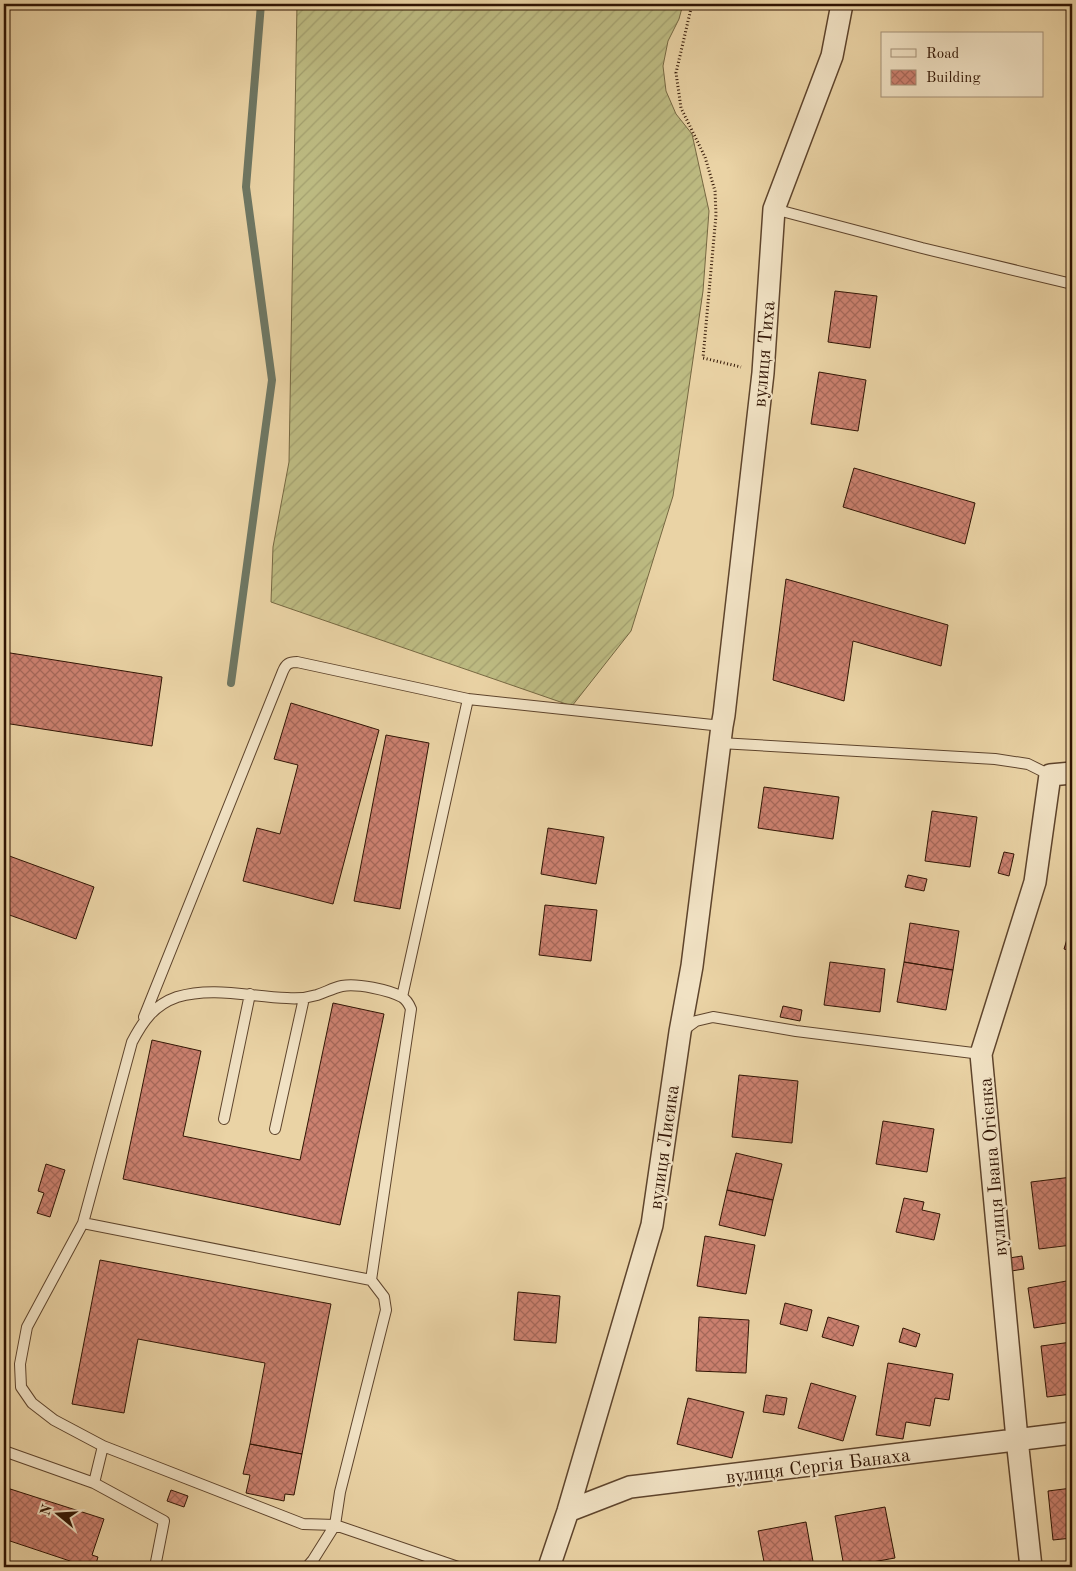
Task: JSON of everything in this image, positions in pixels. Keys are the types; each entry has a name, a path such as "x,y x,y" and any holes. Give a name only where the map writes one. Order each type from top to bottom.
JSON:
{"street":[{"name":"вулиця Тиха","path":"722,728 763,373 774,209 832,56 842,4"},
{"name":"вулиця Лисика","path":"549,1567 568,1511 652,1225 680,1032 692,966 722,728"},
{"path":"1050,775 1072,774"},
{"name":"вулиця Івана Огієнка","path":"1031,1567 1017,1439 982,1054 1035,882 1050,775"},
{"name":"вулиця Сергія Банаха","path":"568,1511 630,1488 1072,1433"}],"lane":[{"path":"774,209 922,248 1072,284"},
{"path":"458,1567 335,1525 303,1524 103,1446 54,1420 32,1403 21,1387 20,1364 27,1327 83,1223 132,1042 142,1022 286,665 290,662 297,662 468,699 995,759 1028,764 1050,775"},
{"path":"402,997 468,699"},
{"path":"142,1022 156,1008 176,998 193,994 250,994 304,998 344,985 376,989 402,997 411,1008 372,1280 384,1297 386,1310 340,1492 335,1525 314,1560 307,1567"},
{"path":"224,1118 250,994"},
{"path":"275,1129 304,998"},
{"path":"680,1032 696,1021 713,1017 796,1031 982,1054"},
{"path":"83,1223 372,1280"},
{"path":"94,1483 103,1446"},
{"path":"4,1451 94,1483 164,1521 155,1567"}],"path":[{"path":"692,4 676,73 681,108 705,157 715,191 716,215 703,358 763,373"}],"shaded area":[{"path":"297,4 683,4 679,19 668,41 663,66 666,91 676,114 692,134 709,211 703,291 673,496 631,631 572,706 271,602 273,547 289,462"}],"building":[{"path":"835,291 877,296 870,348 828,342"},
{"path":"819,372 866,380 858,431 811,424"},
{"path":"854,468 975,503 965,544 843,507"},
{"path":"786,579 948,625 941,666 853,641 844,701 773,680"},
{"path":"4,652 162,677 152,746 4,723"},
{"path":"291,703 379,730 333,904 243,881 257,828 280,834 298,765 274,759"},
{"path":"386,735 429,743 400,909 354,901"},
{"path":"764,787 839,797 833,839 758,828"},
{"path":"932,811 977,817 970,867 925,861"},
{"path":"548,828 604,837 596,884 541,874"},
{"path":"1004,852 1014,854 1009,876 998,873"},
{"path":"4,854 94,887 76,939 4,913"},
{"path":"908,875 927,879 924,891 905,887"},
{"path":"545,905 597,910 591,961 539,955"},
{"path":"910,923 959,931 953,970 904,962"},
{"path":"1072,923 1072,951 1064,949"},
{"path":"830,962 885,969 880,1012 824,1005"},
{"path":"904,962 953,970 946,1010 897,1002"},
{"path":"333,1003 384,1014 340,1225 123,1179 152,1040 201,1051 183,1136 300,1160"},
{"path":"783,1006 802,1010 800,1021 780,1017"},
{"path":"739,1075 798,1081 792,1143 732,1137"},
{"path":"883,1121 934,1129 927,1172 876,1164"},
{"path":"736,1153 782,1164 773,1200 727,1190"},
{"path":"46,1164 65,1170 50,1217 37,1213 44,1193 38,1191"},
{"path":"1072,1177 1072,1245 1039,1249 1031,1182"},
{"path":"727,1190 773,1200 765,1236 719,1225"},
{"path":"904,1198 924,1202 922,1210 940,1214 934,1240 896,1232"},
{"path":"705,1236 755,1245 746,1294 697,1286"},
{"path":"1022,1256 1024,1269 1005,1272 1003,1259"},
{"path":"100,1260 331,1304 302,1454 250,1444 265,1363 138,1339 124,1413 72,1404"},
{"path":"1072,1280 1072,1322 1034,1328 1028,1288"},
{"path":"518,1292 560,1296 556,1343 514,1340"},
{"path":"785,1303 812,1310 807,1331 780,1324"},
{"path":"699,1317 749,1320 746,1373 696,1371"},
{"path":"828,1317 859,1326 853,1346 822,1337"},
{"path":"903,1328 920,1334 916,1347 899,1342"},
{"path":"1072,1342 1072,1394 1047,1397 1041,1346"},
{"path":"888,1363 953,1374 949,1400 935,1398 930,1426 906,1422 903,1439 876,1435"},
{"path":"811,1383 856,1396 843,1441 798,1428"},
{"path":"766,1395 787,1398 784,1415 763,1412"},
{"path":"688,1398 744,1412 732,1458 677,1444"},
{"path":"250,1444 302,1454 294,1495 285,1494 284,1501 246,1493 250,1475 243,1474"},
{"path":"4,1487 104,1519 92,1555 98,1557 95,1567 68,1567 70,1561 4,1539"},
{"path":"1072,1488 1072,1538 1053,1540 1048,1491"},
{"path":"171,1490 188,1496 184,1507 167,1501"},
{"path":"885,1507 895,1558 844,1567 835,1516"},
{"path":"806,1522 814,1567 765,1567 758,1531"},
{"path":"211,1562 230,1567 209,1567"}],"waterway":[{"path":"231,683 272,380 246,187 261,4"}]}
